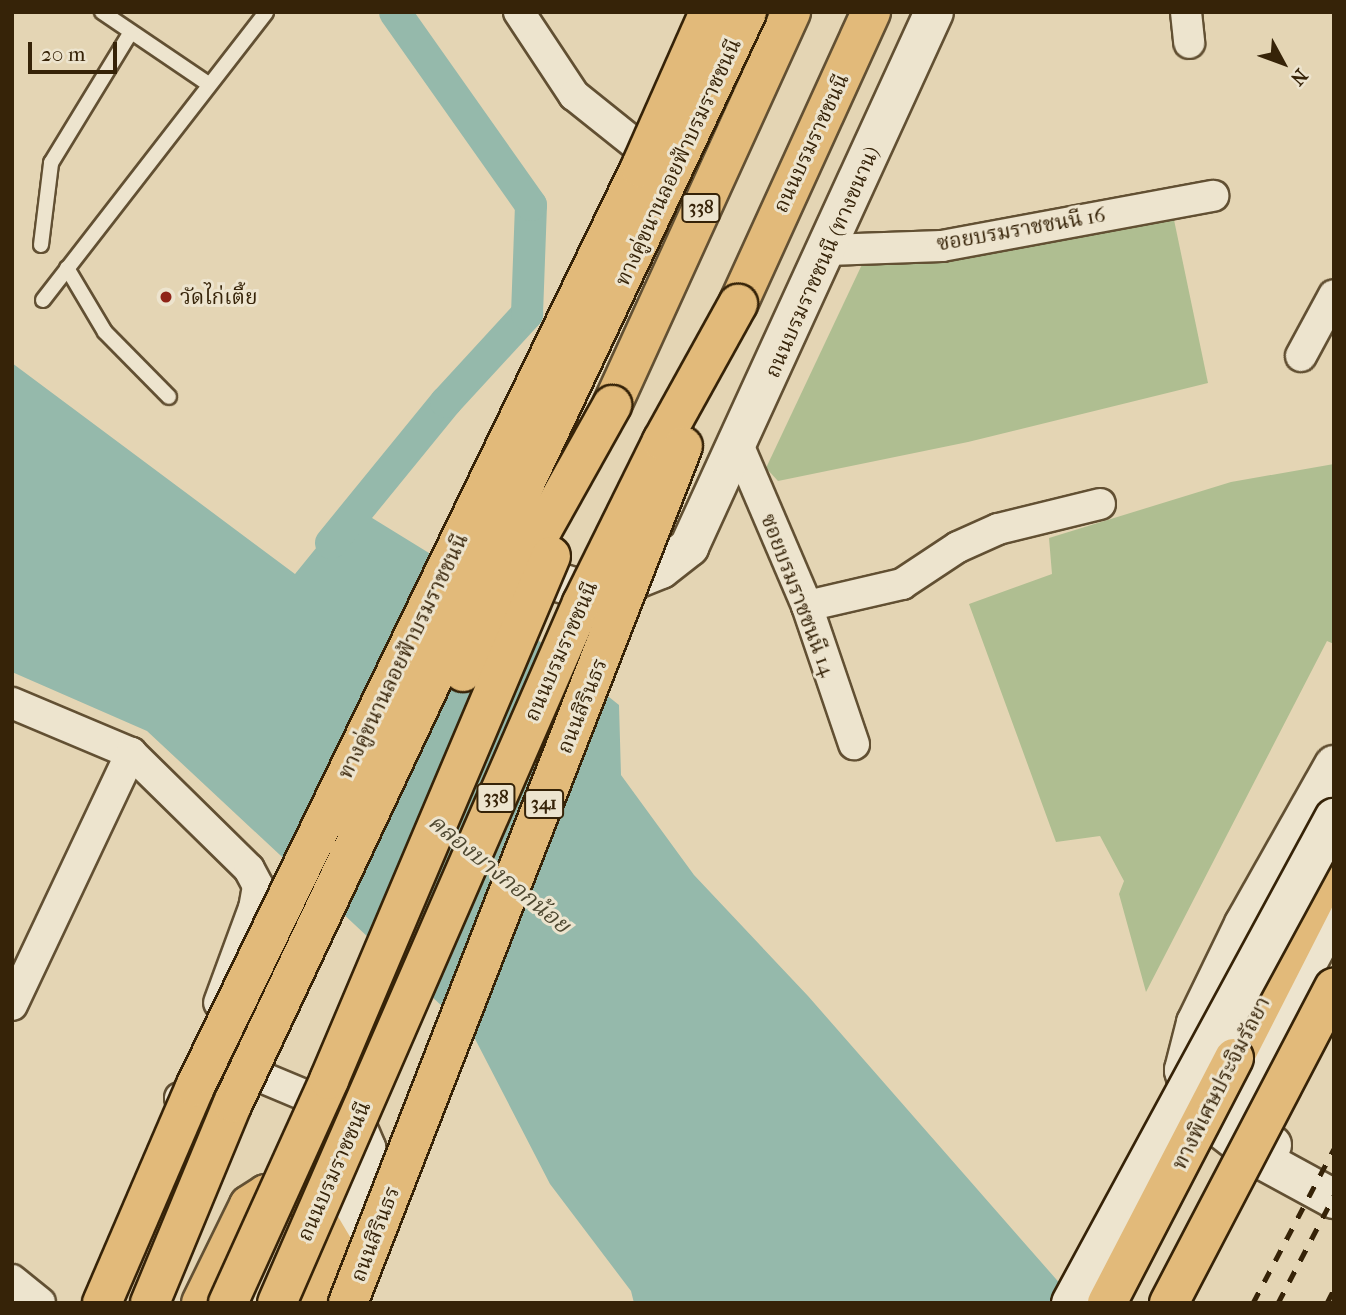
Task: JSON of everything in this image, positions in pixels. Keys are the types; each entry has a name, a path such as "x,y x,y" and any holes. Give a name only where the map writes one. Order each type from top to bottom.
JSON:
{"main road":[{"path":"634,144 695,12"},
{"name":"ทางคู่ขนานลอยฟ้าบรมราชชนนี","path":"102,1303 195,1087 640,168 709,12"},
{"name":"ทางคู่ขนานลอยฟ้าบรมราชชนนี","path":"150,1303 233,1103 747,12"},
{"name":"ถนนบรมราชชนนี","path":"228,1303 489,710 612,405 791,12"},
{"name":"ถนนบรมราชชนนี","path":"277,1303 582,603 649,465 737,304 872,12"},
{"name":"ถนนบรมราชชนนี (ทางขนาน)","path":"634,144 485,469 480,520 503,551 541,577 573,587 619,586 661,569 689,547 739,447 934,12"},
{"name":"ถนนสิรินธร","path":"348,1303 737,304"},
{"path":"166,1303 460,679 612,405"},
{"path":"1334,765 1244,924 1196,1023 1185,1070 1193,1107 1257,1157 1334,1199"},
{"path":"1071,1303 1334,818"},
{"name":"ทางพิเศษประจิมรัถยา","path":"1107,1303 1334,862"},
{"path":"1334,913 1259,1050 1240,1090 1239,1112 1252,1133 1334,1178"},
{"path":"1169,1303 1334,987"},
{"path":"201,1303 250,1205 266,1194 290,1193 306,1200 335,1257 314,1303"}],"street":[{"path":"519,12 574,95 634,144"},
{"path":"1186,12 1189,43"},
{"name":"ซอยบรมราชชนนี 16","path":"828,250 942,246 1065,220 1213,196"},
{"path":"1301,356 1334,295"},
{"name":"ซอยบรมราชชนนี 14","path":"739,447 807,606 855,744"},
{"path":"807,606 902,584 958,547 998,529 1100,504"},
{"path":"12,703 131,753 248,869 258,886 217,1007 85,1303"},
{"path":"12,1005 131,753"},
{"path":"217,1007 254,1074 340,1110 362,1128 370,1147 365,1178 335,1257"},
{"path":"174,1100 254,1074"},
{"path":"12,1280 40,1303"}],"lane":[{"path":"102,12 207,83"},
{"path":"43,300 207,83 266,12"},
{"path":"41,246 51,163 131,32"},
{"path":"67,268 105,332 169,397"},
{"path":"335,1257 368,1303"}],"shaded area":[{"path":"1173,215 1208,383 968,442 778,481 766,468 866,256"},
{"path":"1334,464 1334,644 1327,641 1146,992 1119,894 1124,881 1100,836 1056,842 969,604 1052,574 1049,538 1231,482"}],"water":[{"name":"คลองบางกอกน้อย","path":"12,363 295,574 351,505 429,553 619,705 621,775 694,875 808,996 1077,1303 634,1303 631,1291 550,1184 473,1035 147,731 12,672"}],"waterway":[{"path":"331,543 446,402 527,314 531,205 395,12"}],"railway":[{"path":"1253,1303 1334,1149"},
{"path":"1278,1303 1334,1196"},
{"path":"1327,1303 1334,1289"}],"place":[{"name":"วัดไก่เตี้ย","path":"166,297"}]}
